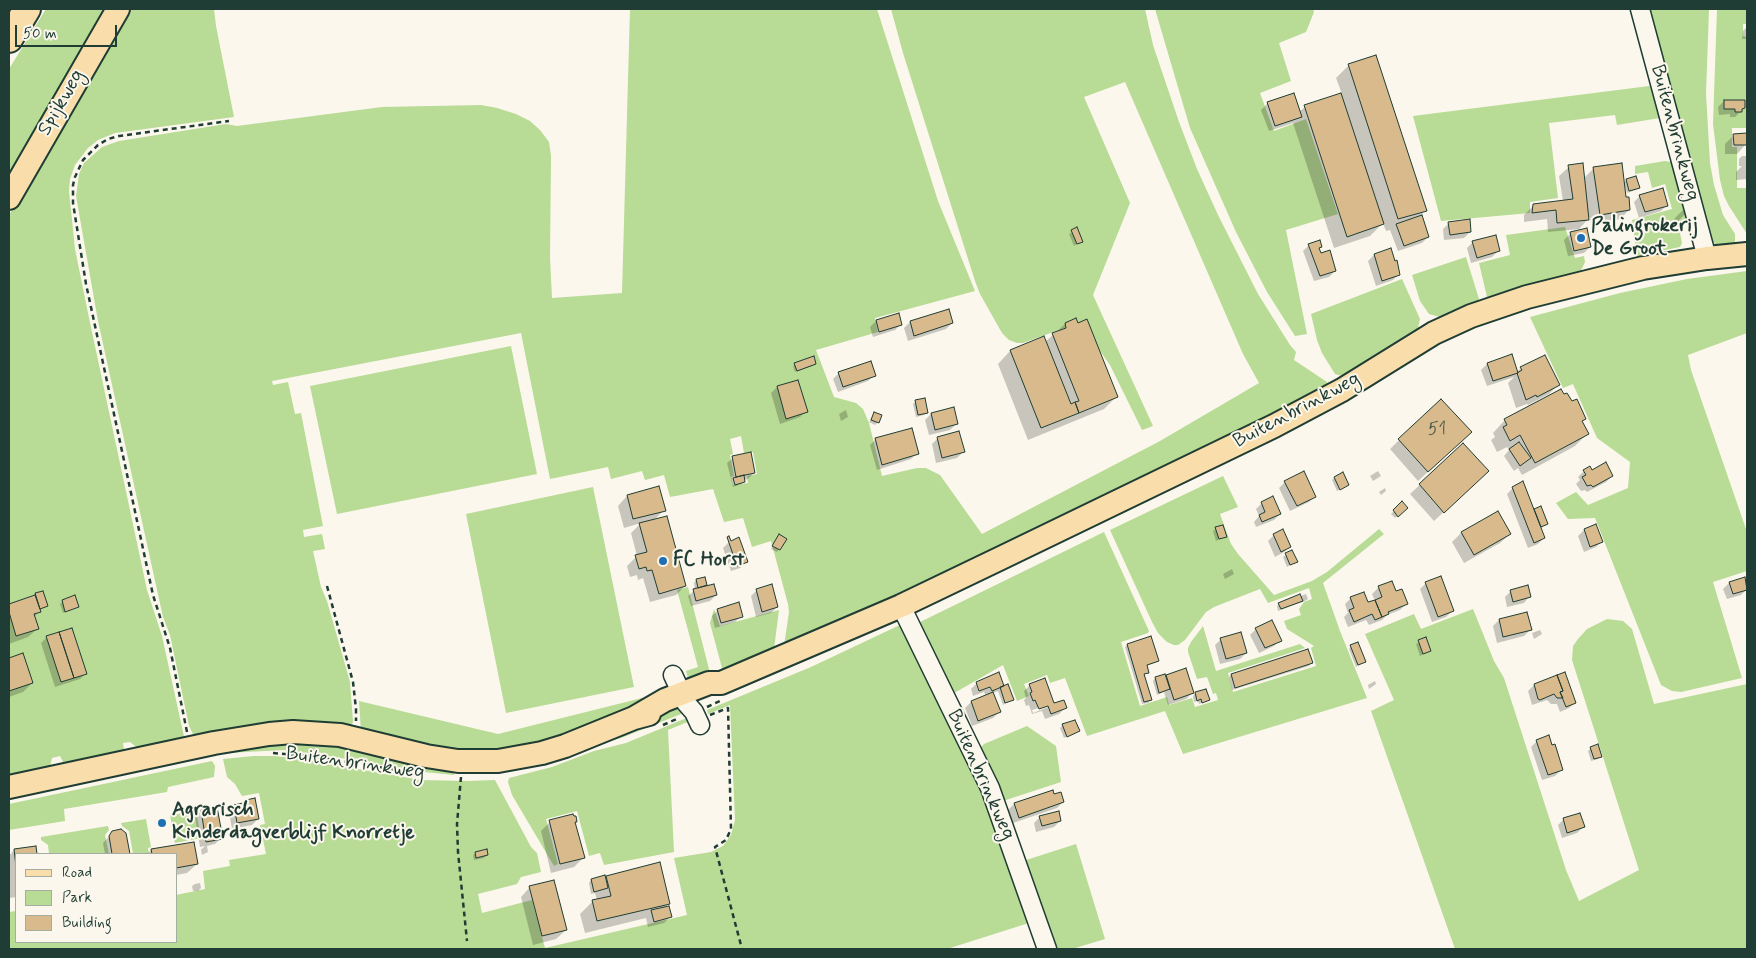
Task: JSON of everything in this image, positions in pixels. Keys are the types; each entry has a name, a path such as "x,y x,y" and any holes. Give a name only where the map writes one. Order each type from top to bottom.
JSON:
{"highway":[{"path":"9,39 27,9"}],"main road":[{"name":"Spijkweg","path":"9,198 118,9"},
{"name":"Buitenbrinkweg","path":"9,787 191,748 269,734 293,732 354,738 426,756 464,772 498,761 542,753 565,746 634,718 665,700 687,702 709,683 721,683 901,606 1274,426 1342,390 1426,337 1463,319 1506,303 1570,285 1644,268 1747,254"}],"street":[{"name":"Buitenbrinkweg","path":"1640,9 1707,258"},
{"name":"Buitenbrinkweg","path":"901,606 990,788 1047,949"}],"path":[{"path":"191,748 170,648 153,595 86,284 73,203 73,185 78,168 83,160 98,145 108,139 229,121"},
{"path":"327,586 355,695 354,738"},
{"path":"660,726 687,702 703,718 728,708 731,829 726,840 715,847 742,949"},
{"name":"Buitenbrinkweg","path":"266,753 310,756 425,775"},
{"path":"464,772 457,824 467,941"}],"green space":[{"path":"46,9 108,9 9,179 9,69"},
{"path":"128,9 214,9 234,117 115,133 98,140 88,148 75,165 70,179 69,191 75,249 89,318 147,590 162,636 185,741 139,749 130,742 123,743 124,750 121,755 64,764 60,756 52,758 49,771 9,779 9,215"},
{"path":"630,9 877,9 938,201 975,291 875,318 878,332 816,350 834,397 856,403 863,409 869,423 882,476 917,468 926,468 940,475 982,534 1160,441 1259,383 1243,354 1125,82 1084,97 1130,203 1093,295 1153,426 1142,430 1110,365 1098,348 1070,326 1023,343 1009,340 1002,333 980,294 975,281 903,53 891,9 1145,9 1153,45 1179,122 1197,169 1218,215 1258,294 1296,352 1294,360 1327,382 1330,387 1030,538 784,646 789,612 771,541 752,547 743,518 724,522 713,489 670,497 664,475 645,480 642,471 611,479 608,467 550,479 521,333 272,381 273,385 288,382 295,414 301,413 323,526 303,530 304,537 322,534 325,549 313,551 321,587 327,601 350,682 353,722 349,730 198,738 194,736 189,726 170,635 163,617 98,321 76,196 79,174 84,163 102,147 119,141 226,124 237,126 382,107 481,105 497,108 530,121 549,142 551,156 550,258 552,298 622,293","holes":["741,436 744,453 753,452 757,474 747,476 748,483 733,485 731,477 734,476 730,455 733,454 730,439"]},
{"path":"1155,9 1313,9 1314,12 1306,32 1279,43 1291,81 1260,93 1274,131 1306,119 1338,214 1286,230 1307,334 1295,336 1267,292 1236,232 1190,128"},
{"path":"1644,9 1709,9 1706,94 1710,163 1723,215 1735,234 1735,245 1722,248 1716,245 1708,236"},
{"path":"1717,9 1747,9 1747,24 1743,24 1743,36 1747,37 1747,128 1732,128 1732,147 1737,147 1737,188 1747,188 1747,234 1724,196 1720,180 1713,124"},
{"path":"1657,85 1666,117 1617,125 1615,115 1549,123 1558,198 1530,202 1530,213 1441,221 1413,116"},
{"path":"1665,161 1671,162 1676,166 1694,220 1678,223 1682,243 1680,247 1637,256 1632,220 1672,209 1665,184 1652,188 1648,172 1635,174 1635,166"},
{"path":"1565,227 1575,258 1584,256 1585,262 1578,277 1488,301 1479,263 1510,255 1506,235"},
{"path":"1466,257 1479,299 1478,303 1447,319 1429,314 1420,301 1412,275"},
{"path":"1747,271 1747,333 1688,355 1691,370 1747,532 1747,571 1713,582 1742,678 1681,692 1672,691 1661,685 1595,518 1568,519 1556,503 1576,492 1588,505 1628,488 1630,462 1597,438 1573,384 1563,388 1530,317 1620,293 1687,279"},
{"path":"1402,279 1420,319 1417,333 1349,378 1335,374 1322,353 1311,314"},
{"path":"511,346 537,474 337,514 310,386"},
{"path":"1223,476 1238,507 1220,514 1231,544 1274,595 1312,581 1327,572 1379,529 1384,534 1323,583 1367,698 1183,754 1165,711 1087,736 1065,678 1050,683 1047,675 1024,684 1029,696 1017,701 1003,665 949,696 914,625 1104,532 1149,631 1121,642 1140,706 1167,697 1169,705 1192,698 1195,707 1218,700 1216,693 1213,694 1207,677 1197,679 1188,652 1191,642 1203,626 1216,671 1300,644 1305,648 1228,673 1233,692 1316,666 1311,648 1314,646 1287,629 1284,621 1301,615 1299,609 1304,602 1312,599 1309,588 1268,603 1260,589 1214,607 1206,612 1185,640 1178,645 1167,642 1158,633 1152,622 1110,530"},
{"path":"593,487 634,687 506,713 466,514"},
{"path":"688,587 710,673 690,686 686,671 698,667 677,590"},
{"path":"714,609 720,626 779,610 774,649 724,669 722,668 710,623"},
{"path":"1473,609 1494,661 1504,678 1566,870 1579,901 1639,870 1572,660 1573,646 1578,639 1587,629 1607,619 1623,621 1632,629 1654,704 1747,684 1747,949 1455,949 1371,711 1394,700 1365,634 1414,614 1421,629"},
{"path":"902,624 976,768 1032,922 947,949 9,949 9,912 15,911 15,943 178,943 178,895 205,889 203,871 230,866 229,860 266,854 260,825 265,824 259,793 242,796 235,784 227,777 223,759 254,756 275,756 307,760 421,780 495,780 531,847 537,853 541,872 521,877 517,884 478,894 482,913 532,900 545,948 687,915 674,858 711,852 723,846 731,835 735,820 730,705 708,714 707,710 811,667"},
{"path":"654,695 669,695 559,740 470,755 361,732 359,701 498,734"},
{"path":"683,707 686,712 621,738 510,772 513,768"},
{"path":"689,717 690,721 668,730 674,852 604,865 600,853 589,856 577,811 546,819 558,864 554,866 512,795 508,782 509,778 552,767 594,751 626,743"},
{"path":"1027,726 1056,746 1061,782 1003,801 976,753 984,744"},
{"path":"306,740 453,768 454,775 284,750 227,753 228,748"},
{"path":"212,761 215,766 214,777 168,787 167,792 64,809 65,821 9,830 9,804"},
{"path":"196,811 201,838 175,843 170,815"},
{"path":"146,819 151,847 148,848 149,853 133,853 129,831 121,823"},
{"path":"108,826 109,830 105,835 109,853 49,853 48,845 41,840 41,837"},
{"path":"1076,844 1105,939 1072,949 1052,949 1020,862"}],"building":[{"path":"1376,55 1427,211 1398,219 1348,64"},
{"path":"1294,93 1302,117 1275,126 1267,102"},
{"path":"1341,93 1384,224 1347,237 1304,105"},
{"path":"1724,100 1745,100 1745,108 1742,109 1742,112 1735,112 1735,109 1724,109"},
{"path":"1747,133 1747,145 1734,145 1733,134"},
{"path":"1583,163 1589,220 1557,223 1556,210 1532,213 1533,204 1573,199 1568,165"},
{"path":"1622,163 1626,197 1629,197 1630,210 1600,215 1593,167"},
{"path":"1636,176 1640,188 1629,191 1626,179"},
{"path":"1663,188 1668,206 1645,212 1639,195"},
{"path":"1422,215 1429,237 1404,246 1396,224"},
{"path":"1470,219 1471,232 1450,235 1448,222"},
{"path":"1077,227 1083,242 1077,244 1071,230"},
{"path":"1587,228 1591,247 1574,251 1570,232"},
{"path":"1496,235 1500,251 1477,258 1472,241"},
{"path":"1320,240 1322,247 1319,248 1321,253 1330,250 1336,271 1320,276 1308,244"},
{"path":"1391,248 1395,261 1397,260 1400,275 1382,281 1374,254"},
{"path":"949,309 953,323 914,336 910,321"},
{"path":"899,313 902,325 879,332 876,320"},
{"path":"1076,318 1078,323 1087,319 1118,397 1079,413 1075,402 1079,401 1052,333 1066,328 1065,323"},
{"path":"1044,336 1071,404 1075,402 1079,413 1041,428 1010,350"},
{"path":"1512,354 1518,373 1493,381 1487,363"},
{"path":"1545,355 1560,385 1537,397 1536,395 1526,400 1517,373 1522,370 1520,367"},
{"path":"814,356 816,364 797,371 794,363"},
{"path":"871,361 876,376 843,387 838,372"},
{"path":"798,380 808,412 786,419 777,386"},
{"path":"1561,389 1564,394 1567,393 1572,401 1577,399 1586,419 1582,421 1589,434 1535,463 1520,435 1510,441 1503,427 1507,425 1504,419"},
{"path":"925,398 928,413 918,415 915,400"},
{"path":"1441,399 1472,432 1428,472 1398,439"},
{"path":"954,407 958,424 935,430 931,413"},
{"path":"874,412 882,415 879,423 871,420"},
{"path":"912,428 919,454 882,465 875,438"},
{"path":"959,431 965,452 942,458 937,437"},
{"path":"1519,442 1531,458 1520,466 1509,449"},
{"path":"1463,443 1489,471 1444,513 1419,484"},
{"path":"751,452 755,473 736,477 732,456"},
{"path":"1606,462 1613,476 1593,487 1591,485 1587,486 1582,477 1586,475 1583,470 1590,466 1592,470"},
{"path":"1304,471 1316,497 1297,506 1284,481"},
{"path":"1343,472 1349,485 1340,490 1334,477"},
{"path":"744,475 745,482 735,485 733,478"},
{"path":"1523,481 1545,538 1534,543 1512,487"},
{"path":"659,486 666,511 633,519 627,495"},
{"path":"1273,496 1281,514 1262,522 1259,515 1265,512 1261,502"},
{"path":"1402,501 1408,508 1398,517 1393,510"},
{"path":"1541,506 1548,524 1541,527 1534,509"},
{"path":"1498,511 1511,534 1474,555 1461,532"},
{"path":"667,516 686,586 659,594 652,570 647,571 646,567 639,569 635,555 647,552 639,523"},
{"path":"1596,524 1603,542 1590,547 1584,529"},
{"path":"1223,525 1227,537 1219,539 1215,527"},
{"path":"1283,529 1291,547 1281,552 1273,534"},
{"path":"779,534 787,539 780,550 772,546"},
{"path":"729,536 731,541 739,537 748,562 737,566 727,537"},
{"path":"1292,550 1298,562 1290,565 1285,553"},
{"path":"1441,576 1454,611 1438,617 1425,582"},
{"path":"705,577 707,585 698,588 696,579"},
{"path":"1745,577 1747,590 1733,594 1729,582"},
{"path":"1392,581 1396,591 1402,589 1408,604 1388,612 1389,614 1382,617 1375,600 1382,597 1378,586"},
{"path":"714,584 717,595 696,601 693,589"},
{"path":"772,584 778,607 762,612 756,589"},
{"path":"1528,585 1531,597 1513,602 1510,590"},
{"path":"43,591 48,606 40,609 35,593"},
{"path":"1364,592 1368,602 1375,600 1382,617 1375,620 1372,614 1354,622 1349,610 1354,608 1350,597"},
{"path":"1300,594 1303,601 1281,609 1278,603"},
{"path":"35,595 41,612 34,614 39,629 16,636 9,612 9,604"},
{"path":"75,595 79,607 65,612 62,600"},
{"path":"739,602 743,617 721,623 717,609"},
{"path":"1527,612 1532,630 1503,637 1499,619"},
{"path":"1272,620 1282,641 1265,648 1255,628"},
{"path":"72,628 87,674 74,678 59,632"},
{"path":"59,632 74,678 61,682 46,636"},
{"path":"1241,632 1247,653 1226,659 1220,638"},
{"path":"1151,636 1159,661 1147,665 1149,673 1144,674 1152,700 1144,702 1127,644"},
{"path":"1426,637 1431,651 1423,654 1418,640"},
{"path":"1358,642 1366,662 1358,665 1350,645"},
{"path":"1308,649 1313,663 1235,688 1231,674"},
{"path":"23,653 33,683 9,691 9,658"},
{"path":"1186,668 1194,693 1174,700 1166,675"},
{"path":"999,672 1004,686 992,691 990,687 979,691 976,682"},
{"path":"1565,672 1576,703 1566,707 1560,692 1563,691 1557,675"},
{"path":"1165,674 1170,689 1159,693 1155,677"},
{"path":"1557,675 1563,691 1560,692 1563,698 1557,698 1554,694 1540,700 1538,699 1534,684"},
{"path":"1045,678 1054,703 1064,700 1067,708 1051,714 1048,706 1039,709 1035,700 1033,701 1029,684"},
{"path":"1008,684 1014,700 1005,703 1000,687"},
{"path":"1206,689 1210,700 1202,703 1201,699 1197,701 1195,692"},
{"path":"993,692 1001,712 978,721 971,701"},
{"path":"1075,720 1080,731 1067,737 1062,724"},
{"path":"1549,735 1552,745 1555,744 1563,770 1548,775 1536,740"},
{"path":"1598,744 1602,757 1594,759 1590,747"},
{"path":"1053,790 1054,794 1061,792 1064,802 1019,818 1014,803"},
{"path":"255,798 259,819 237,823 234,805"},
{"path":"217,807 223,839 206,842 201,810"},
{"path":"1059,811 1061,821 1042,826 1039,816"},
{"path":"1580,813 1585,827 1567,833 1563,818"},
{"path":"573,814 576,816 577,822 575,822 585,858 560,864 549,820"},
{"path":"121,829 126,833 130,853 112,853 109,836 112,831"},
{"path":"194,842 198,864 178,868 178,853 152,853 151,849"},
{"path":"36,846 37,853 15,853 15,858 14,849"},
{"path":"487,849 488,855 476,858 475,852"},
{"path":"660,862 670,904 597,921 592,900 611,896 606,876"},
{"path":"605,875 608,888 594,892 591,879"},
{"path":"554,880 567,930 542,936 529,886"},
{"path":"669,906 672,917 654,922 651,910"}],"place":[{"name":"Palingrokerij De Groot","path":"1581,238"},
{"name":"FC Horst","path":"663,561"},
{"name":"Agrarisch Kinderdagverblijf Knorretje","path":"162,823"}]}
